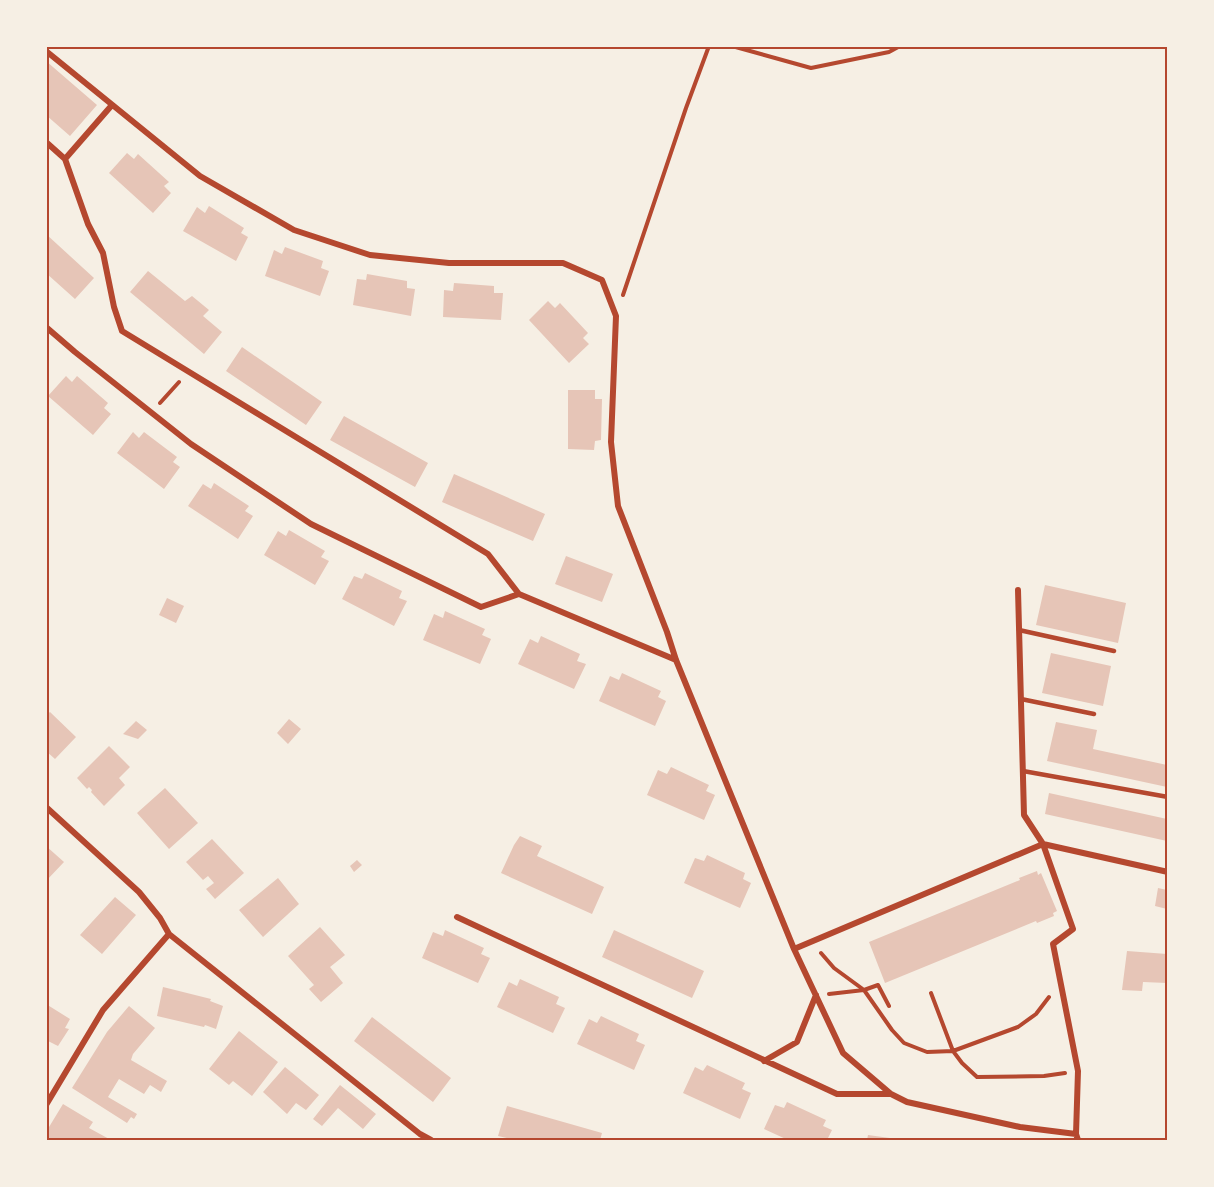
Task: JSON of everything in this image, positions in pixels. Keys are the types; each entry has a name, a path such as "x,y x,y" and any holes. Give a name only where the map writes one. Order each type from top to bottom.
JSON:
{"street":[{"path":"46,51 200,176 294,230 370,255 449,263 563,263 602,280 616,316 611,441 618,506 676,660 794,949 843,1053 891,1094 908,1102 1077,1137 1078,1071 1053,944 1072,929 1043,844 1024,814 1018,590"},
{"path":"65,159 112,105"},
{"path":"46,142 65,159 88,224 103,254 114,307 122,331 488,554 519,594 676,660"},
{"path":"46,327 191,444 311,524 482,607 519,594"},
{"path":"46,807 139,892 160,918 169,934 410,1127 431,1140"},
{"path":"794,949 1043,844 1167,872"},
{"path":"457,917 837,1094 891,1094"},
{"path":"46,1105 102,1010 169,934"},
{"path":"764,1061 797,1042 816,995"}],"lane":[{"path":"1019,630 1114,651"},
{"path":"1021,699 1094,714"},
{"path":"1023,771 1167,797"}],"path":[{"path":"616,316 709,46"},
{"path":"732,46 811,68 889,52 900,46"},
{"path":"152,413 188,372"},
{"path":"810,942 834,968 864,990 904,1043 927,1052 953,1051 1018,1027 1036,1014 1047,998 1062,992"},
{"path":"816,995 864,990 878,985 889,1006"},
{"path":"931,993 953,1051 977,1077 1044,1076 1078,1071"}],"building":[{"path":"46,61 97,105 70,136 46,115"},
{"path":"127,153 134,159 138,154 169,182 164,186 171,193 153,213 109,173"},
{"path":"209,206 244,228 241,233 248,237 236,261 183,231 197,207 205,213"},
{"path":"46,234 94,278 75,299 46,273"},
{"path":"285,247 323,261 321,268 329,271 320,296 265,276 274,250 282,254"},
{"path":"148,271 185,301 192,296 209,310 203,316 222,332 204,354 130,292"},
{"path":"367,274 407,281 407,288 415,289 411,316 353,305 357,279 366,280"},
{"path":"454,283 494,286 494,293 503,293 501,320 443,317 444,290 453,291"},
{"path":"548,301 555,308 560,303 588,333 583,338 589,344 569,363 529,320"},
{"path":"242,347 322,402 306,425 226,371"},
{"path":"66,376 72,382 77,376 108,403 104,408 111,414 93,435 48,396"},
{"path":"568,390 595,390 595,399 602,399 601,440 595,441 594,450 568,449"},
{"path":"344,416 428,463 415,487 330,440"},
{"path":"133,432 139,438 144,432 177,457 173,462 180,467 164,489 117,453"},
{"path":"454,474 545,514 533,541 442,502"},
{"path":"214,483 249,506 245,511 253,516 238,539 188,506 203,484 211,489"},
{"path":"289,530 325,551 321,557 329,561 315,585 264,555 278,531 286,536"},
{"path":"566,556 613,574 602,602 555,584"},
{"path":"365,573 402,591 399,598 407,601 394,626 342,599 354,576 362,579"},
{"path":"1045,585 1126,603 1118,643 1036,625"},
{"path":"167,598 184,606 176,623 159,615"},
{"path":"445,611 485,629 482,635 491,639 480,664 423,640 434,614 443,618"},
{"path":"541,636 580,654 577,661 586,664 574,689 518,664 530,639 538,643"},
{"path":"1051,653 1111,666 1103,706 1042,693"},
{"path":"622,673 661,691 658,697 666,701 655,726 599,701 610,676 619,680"},
{"path":"50,712 76,737 55,759 46,751 46,715"},
{"path":"289,719 301,729 288,744 277,733"},
{"path":"136,721 147,730 138,739 123,734"},
{"path":"1056,722 1097,730 1093,749 1167,765 1167,787 1047,761"},
{"path":"109,746 130,767 119,778 125,785 104,806 91,792 92,790 89,787 87,789 77,778"},
{"path":"671,767 709,785 706,791 715,795 704,820 647,795 658,770 667,774"},
{"path":"165,788 198,823 169,849 137,813"},
{"path":"1049,793 1167,819 1167,841 1045,814"},
{"path":"520,836 542,846 537,856 604,887 592,914 501,873"},
{"path":"212,839 244,873 215,899 206,889 214,883 208,876 203,880 186,862"},
{"path":"46,846 64,862 46,881"},
{"path":"707,855 745,873 743,879 751,883 740,908 684,883 695,858 704,861"},
{"path":"357,860 362,865 354,872 350,866"},
{"path":"1037,871 1038,875 1041,873 1057,911 1053,913 1054,916 1037,923 1036,921 885,983 869,942"},
{"path":"278,878 299,904 263,937 239,910"},
{"path":"1158,888 1167,890 1167,909 1155,906"},
{"path":"115,897 136,915 102,954 80,935"},
{"path":"320,927 345,955 330,967 343,983 321,1002 309,989 314,985 288,956"},
{"path":"445,930 484,948 481,954 490,958 478,983 422,958 433,932 443,936"},
{"path":"614,930 704,971 692,998 602,957"},
{"path":"1127,951 1167,954 1167,983 1143,982 1142,991 1122,990"},
{"path":"520,979 559,997 556,1004 565,1008 553,1033 497,1007 509,982 517,986"},
{"path":"163,987 211,999 210,1001 223,1006 216,1029 157,1016"},
{"path":"46,1004 70,1019 65,1028 69,1029 58,1046 46,1040"},
{"path":"129,1006 155,1028 133,1054 131,1060 167,1081 161,1092 150,1085 144,1094 119,1079 108,1097 137,1114 127,1123 72,1088 107,1032"},
{"path":"601,1016 639,1034 636,1041 645,1045 634,1070 577,1044 589,1019 597,1023"},
{"path":"372,1017 451,1078 433,1102 354,1041"},
{"path":"239,1031 278,1062 252,1096 233,1081 229,1085 209,1069"},
{"path":"707,1065 745,1083 742,1089 751,1093 740,1119 683,1093 695,1067 703,1071"},
{"path":"285,1067 319,1095 306,1110 296,1103 287,1114 263,1092"},
{"path":"340,1085 376,1114 363,1129 338,1108 322,1126 313,1119"},
{"path":"787,1102 826,1120 823,1126 832,1130 827,1140 788,1140 764,1129 775,1105 784,1108"},
{"path":"63,1104 93,1122 89,1128 111,1140 46,1140 46,1132"},
{"path":"507,1106 602,1133 600,1140 516,1140 498,1136"},
{"path":"868,1135 897,1139 897,1140 867,1140"}]}
